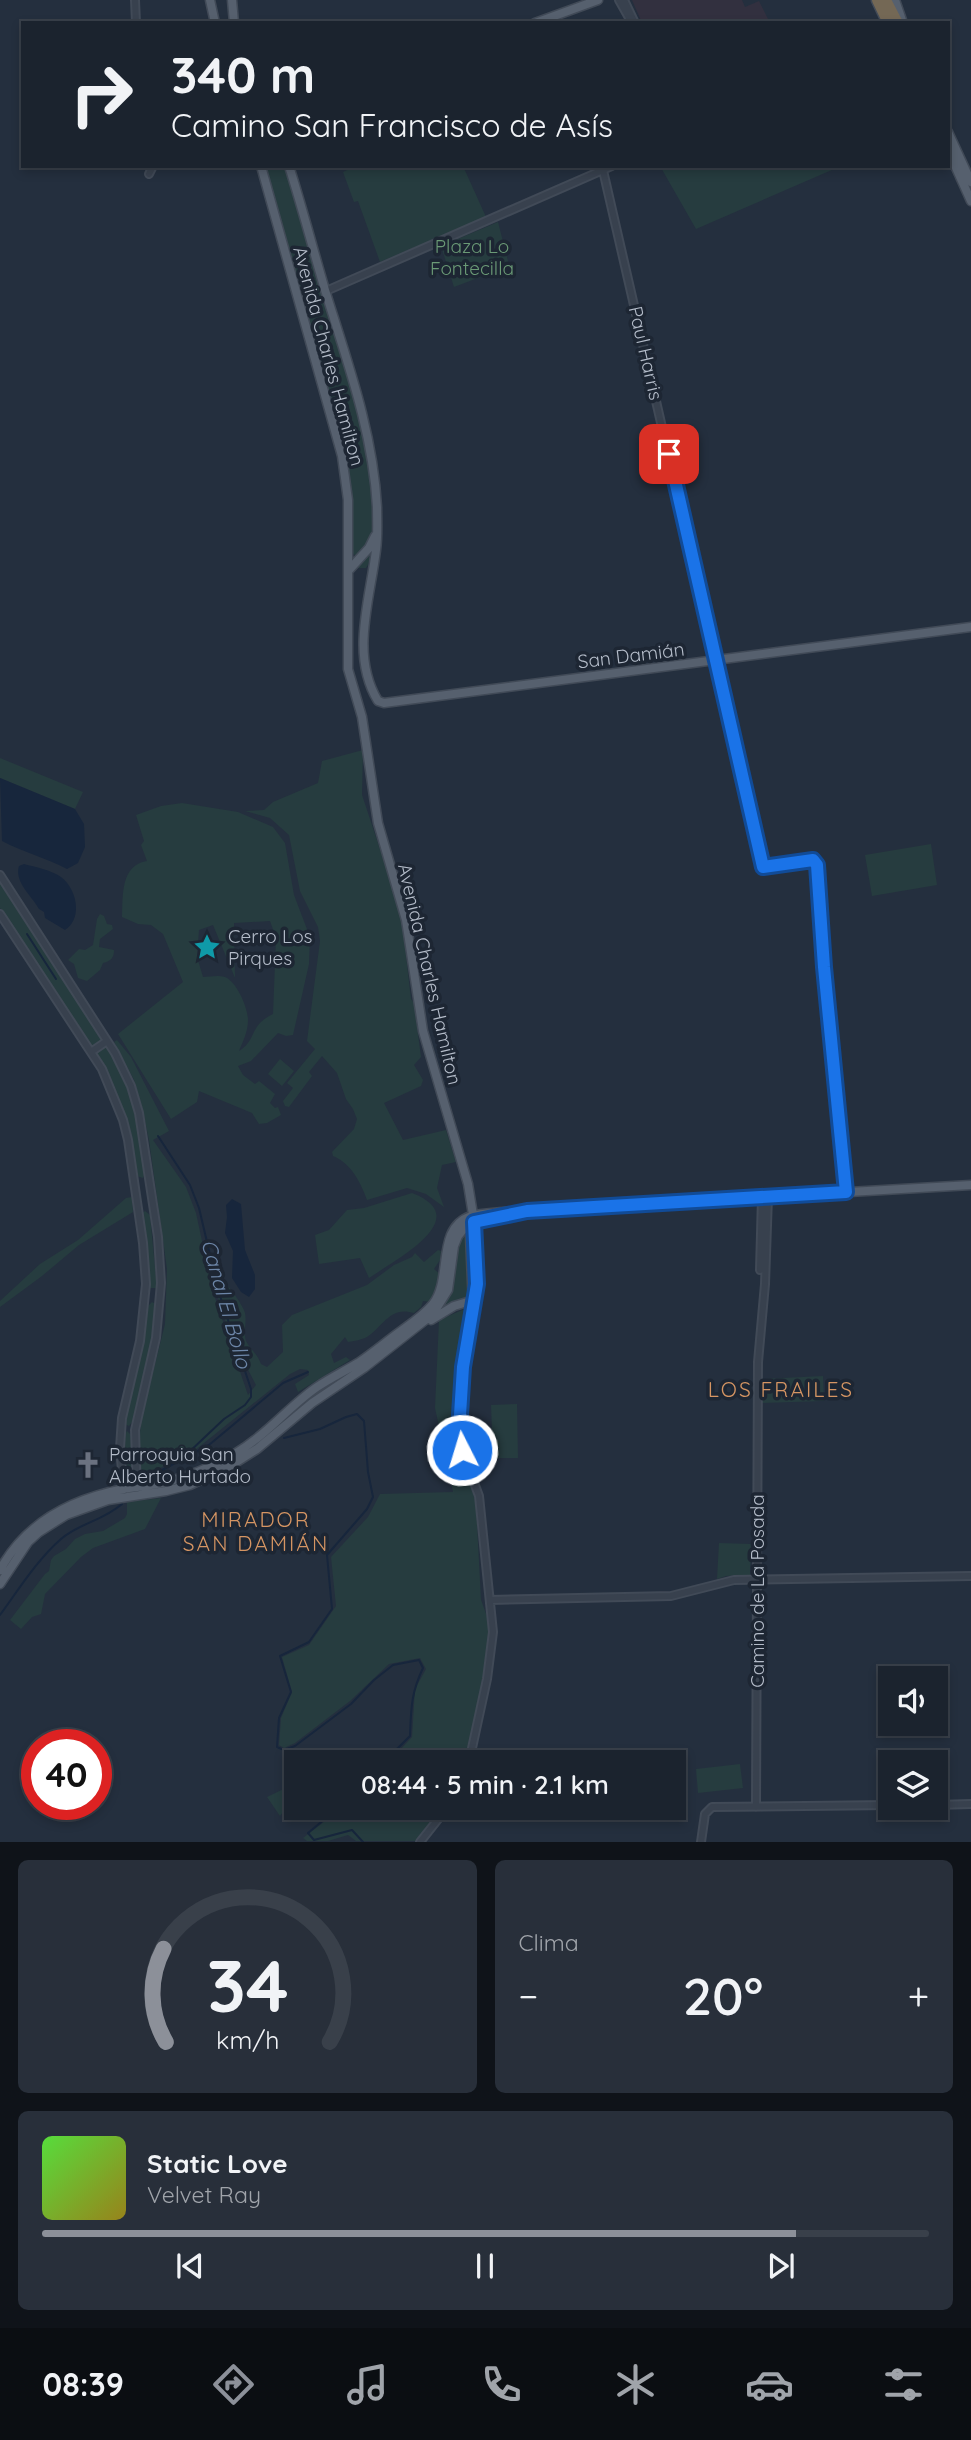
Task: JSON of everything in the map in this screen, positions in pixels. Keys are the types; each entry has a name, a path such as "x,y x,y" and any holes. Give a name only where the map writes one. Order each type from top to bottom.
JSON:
{"highway":[{"path":"874,0 885,21"},
{"path":"886,0 899,21"}],"main road":[{"path":"210,0 215,21"},
{"path":"233,0 234,21"},
{"path":"573,8 584,0"},
{"path":"540,21 598,0"},
{"path":"895,0 900,21"},
{"path":"950,136 971,182"},
{"path":"950,154 971,201"},
{"name":"Avenida Charles Hamilton","path":"262,168 339,440 347,491 348,669 362,717 374,805 406,920 423,1031 470,1188 471,1219"},
{"name":"Avenida Charles Hamilton","path":"290,168 341,336 373,456 377,530 363,651 369,682 378,701"},
{"path":"348,571 369,548 377,530"},
{"path":"348,549 356,560"},
{"name":"San Damián","path":"378,701 384,703 971,627"},
{"path":"136,1491 173,1480 235,1454 312,1391 364,1359 430,1307 444,1280 451,1234 458,1224 471,1219 517,1212 971,1185"},
{"path":"0,1570 25,1535 68,1506 136,1491 176,1489 250,1455 312,1403 364,1368 433,1314 446,1294 451,1278 456,1240 471,1219"},
{"path":"419,1326 454,1306 474,1300"},
{"path":"295,1418 294,1412 312,1391"},
{"path":"0,1584 19,1554 39,1532 66,1515 124,1493"}],"street":[{"path":"135,0 136,21"},
{"path":"619,0 632,21"},
{"path":"624,0 632,21"},
{"path":"149,174 152,168"},
{"path":"326,291 603,168"},
{"name":"Paul Harris","path":"603,168 763,867 813,860 817,869 846,1192"},
{"path":"0,875 125,1071 139,1113 161,1268 161,1298 156,1338 135,1430 136,1491"},
{"path":"0,914 91,1052 109,1085 128,1140 145,1270 142,1328 122,1418 120,1448 124,1493"},
{"path":"91,1052 107,1041"},
{"name":"Camino de La Posada","path":"756,1807 758,1374 764,1293 760,1270 765,1197"},
{"name":"Avenida Charles Hamilton","path":"471,1219 474,1300 466,1343 459,1431 462,1450 479,1496 492,1648 472,1750"},
{"path":"490,1600 676,1595 724,1581 757,1579 971,1576"},
{"path":"948,1805 971,1804"},
{"path":"701,1842 705,1814 710,1808 878,1805"},
{"path":"420,1842 437,1820"}],"shaded area":[{"path":"632,0 742,0 745,7 759,1 769,21 641,21"}],"green space":[{"path":"265,168 286,168 365,429 374,525 373,544 366,568 355,568 359,560 351,551 352,499 348,465"},
{"path":"352,168 464,168 486,217 380,262 358,201 354,202 343,172"},
{"path":"661,168 836,168 696,229"},
{"name":"Plaza Lo Fontecilla","path":"498,222 508,261 507,267 454,287 441,246"},
{"path":"363,750 362,795 401,912 421,1057 414,1065 423,1080 421,1086 384,1103 403,1140 446,1130 456,1162 442,1165 437,1188 444,1207 426,1194 407,1188 367,1200 350,1169 333,1156 332,1152 354,1129 357,1119 346,1099 337,1073 322,1056 309,1072 312,1076 289,1107 285,1106 283,1101 293,1088 287,1083 315,1049 307,1041 320,941 318,927 300,891 289,835 270,818 245,811 264,810 273,802 318,783 322,761"},
{"path":"0,758 83,792 75,809 0,778"},
{"path":"182,803 238,812 273,827 285,843 294,895 310,937 309,964 293,1035 278,1033 251,1061 238,1066 243,1075 255,1084 259,1081 275,1094 270,1103 275,1108 278,1107 281,1115 267,1123 259,1124 252,1113 199,1091 197,1102 171,1119 118,1034 183,982 163,934 151,925 138,924 122,917 127,875 138,864 147,861 141,845 144,841 136,815 161,806","holes":["270,921 276,938 273,1014 260,1023 249,1042 239,1051 247,1028 246,1009 238,990 225,977 203,977 197,957 199,930 213,925 235,978 234,923"]},
{"path":"931,844 937,885 872,896 865,855"},
{"path":"0,880 101,1039 101,1043 90,1048 0,908"},
{"path":"100,914 113,929 100,939 99,947 114,950 110,960 103,963 100,970 87,981 78,978 74,964 68,960 79,949 85,950 93,945"},
{"path":"117,1040 131,1057 169,1131 153,1140 186,1187 196,1213 213,1292 248,1395 256,1385 229,1333 215,1288 214,1273 240,1303 245,1313 246,1341 261,1364 267,1367 283,1352 282,1325 292,1315 367,1285 415,1253 424,1262 438,1250 441,1251 440,1260 434,1269 442,1276 441,1284 431,1302 423,1301 414,1313 405,1311 392,1315 365,1338 348,1342 345,1337 331,1354 334,1363 346,1357 350,1360 298,1392 295,1384 309,1375 308,1370 300,1369 290,1374 194,1451 148,1474 152,1481 142,1480 139,1445 141,1420 165,1324 167,1269 142,1107 134,1080 114,1042"},
{"path":"109,1048 129,1094 140,1139 145,1173 143,1178 137,1176 122,1113 97,1055 98,1051"},
{"path":"280,1059 294,1071 282,1086 268,1074"},
{"path":"412,1193 430,1203 436,1214 434,1226 411,1250 369,1278 360,1258 319,1264 315,1235 329,1230 347,1210 364,1208"},
{"path":"132,1197 133,1212 79,1245 0,1307 0,1301 40,1264 78,1240 126,1198"},
{"path":"145,1211 150,1215 157,1288 148,1288 141,1214"},
{"path":"462,1233 465,1235 469,1296 438,1312"},
{"path":"152,1302 157,1305 151,1349 133,1421 129,1426 123,1423 142,1346 147,1307"},
{"path":"467,1308 454,1411 454,1448 471,1485 476,1504 481,1600 488,1619 484,1678 469,1750 400,1750 412,1737 415,1689 426,1669 420,1658 389,1664 350,1701 295,1743 284,1748 279,1745 281,1718 292,1692 282,1657 309,1645 336,1606 331,1557 368,1517 380,1494 453,1492 435,1408 439,1320"},
{"path":"823,1376 824,1401 761,1403 761,1379"},
{"path":"517,1404 518,1458 493,1458 491,1405"},
{"path":"127,1431 131,1435 132,1480 126,1480 122,1437"},
{"path":"161,1498 145,1529 93,1548 81,1557 45,1594 41,1614 32,1617 21,1629 10,1620 49,1571 54,1556 66,1549 75,1539 103,1531 125,1518 127,1502"},
{"path":"719,1543 751,1544 750,1575 717,1579"},
{"path":"740,1764 743,1788 698,1793 696,1769"},
{"path":"284,1789 284,1810 280,1816 267,1797"},
{"path":"326,1820 432,1820 415,1841 356,1841 348,1835 328,1841 307,1841 303,1838"}],"water":[{"path":"0,778 75,809 84,824 85,847 78,863 67,869 2,841"},
{"path":"24,864 43,869 67,882 74,896 76,911 71,925 65,930 45,918 44,912 24,889 18,872 19,866"},
{"path":"232,1199 241,1204 245,1250 255,1275 255,1289 249,1297 241,1292 232,1278 233,1251 225,1233 226,1205"}],"waterway":[{"name":"Canal El Bollo","path":"27,934 56,979"},
{"name":"Canal El Bollo","path":"158,1136 190,1185 199,1208 219,1293 251,1389 251,1397 245,1405 224,1419 187,1454"},
{"path":"149,1477 209,1445 283,1383 308,1372"},
{"name":"Canal El Bollo","path":"284,1438 320,1429 357,1414 364,1421 373,1497 367,1509 327,1555 332,1609 309,1642 280,1656 291,1692 279,1718 277,1747 284,1750"},
{"path":"0,1615 52,1547 76,1529 122,1504"},
{"name":"Canal El Bollo","path":"284,1750 295,1746 351,1704 393,1665 419,1660 423,1668 414,1693 410,1736 395,1750"},
{"name":"Canal El Bollo","path":"324,1820 308,1833 314,1840 352,1830 363,1842"}],"place":[{"name":"Cerro Los Pirques","path":"207,947"},
{"name":"Parroquia San Alberto Hurtado","path":"88,1465"}],"district":[{"name":"LOS FRAILES","path":"781,1390"},
{"name":"MIRADOR SAN DAMIÁN","path":"256,1532"}],"route":[{"path":"462,1450 459,1431 463,1367 477,1284 474,1222 527,1211 846,1192 817,865 813,860 763,867 669,454"}]}
